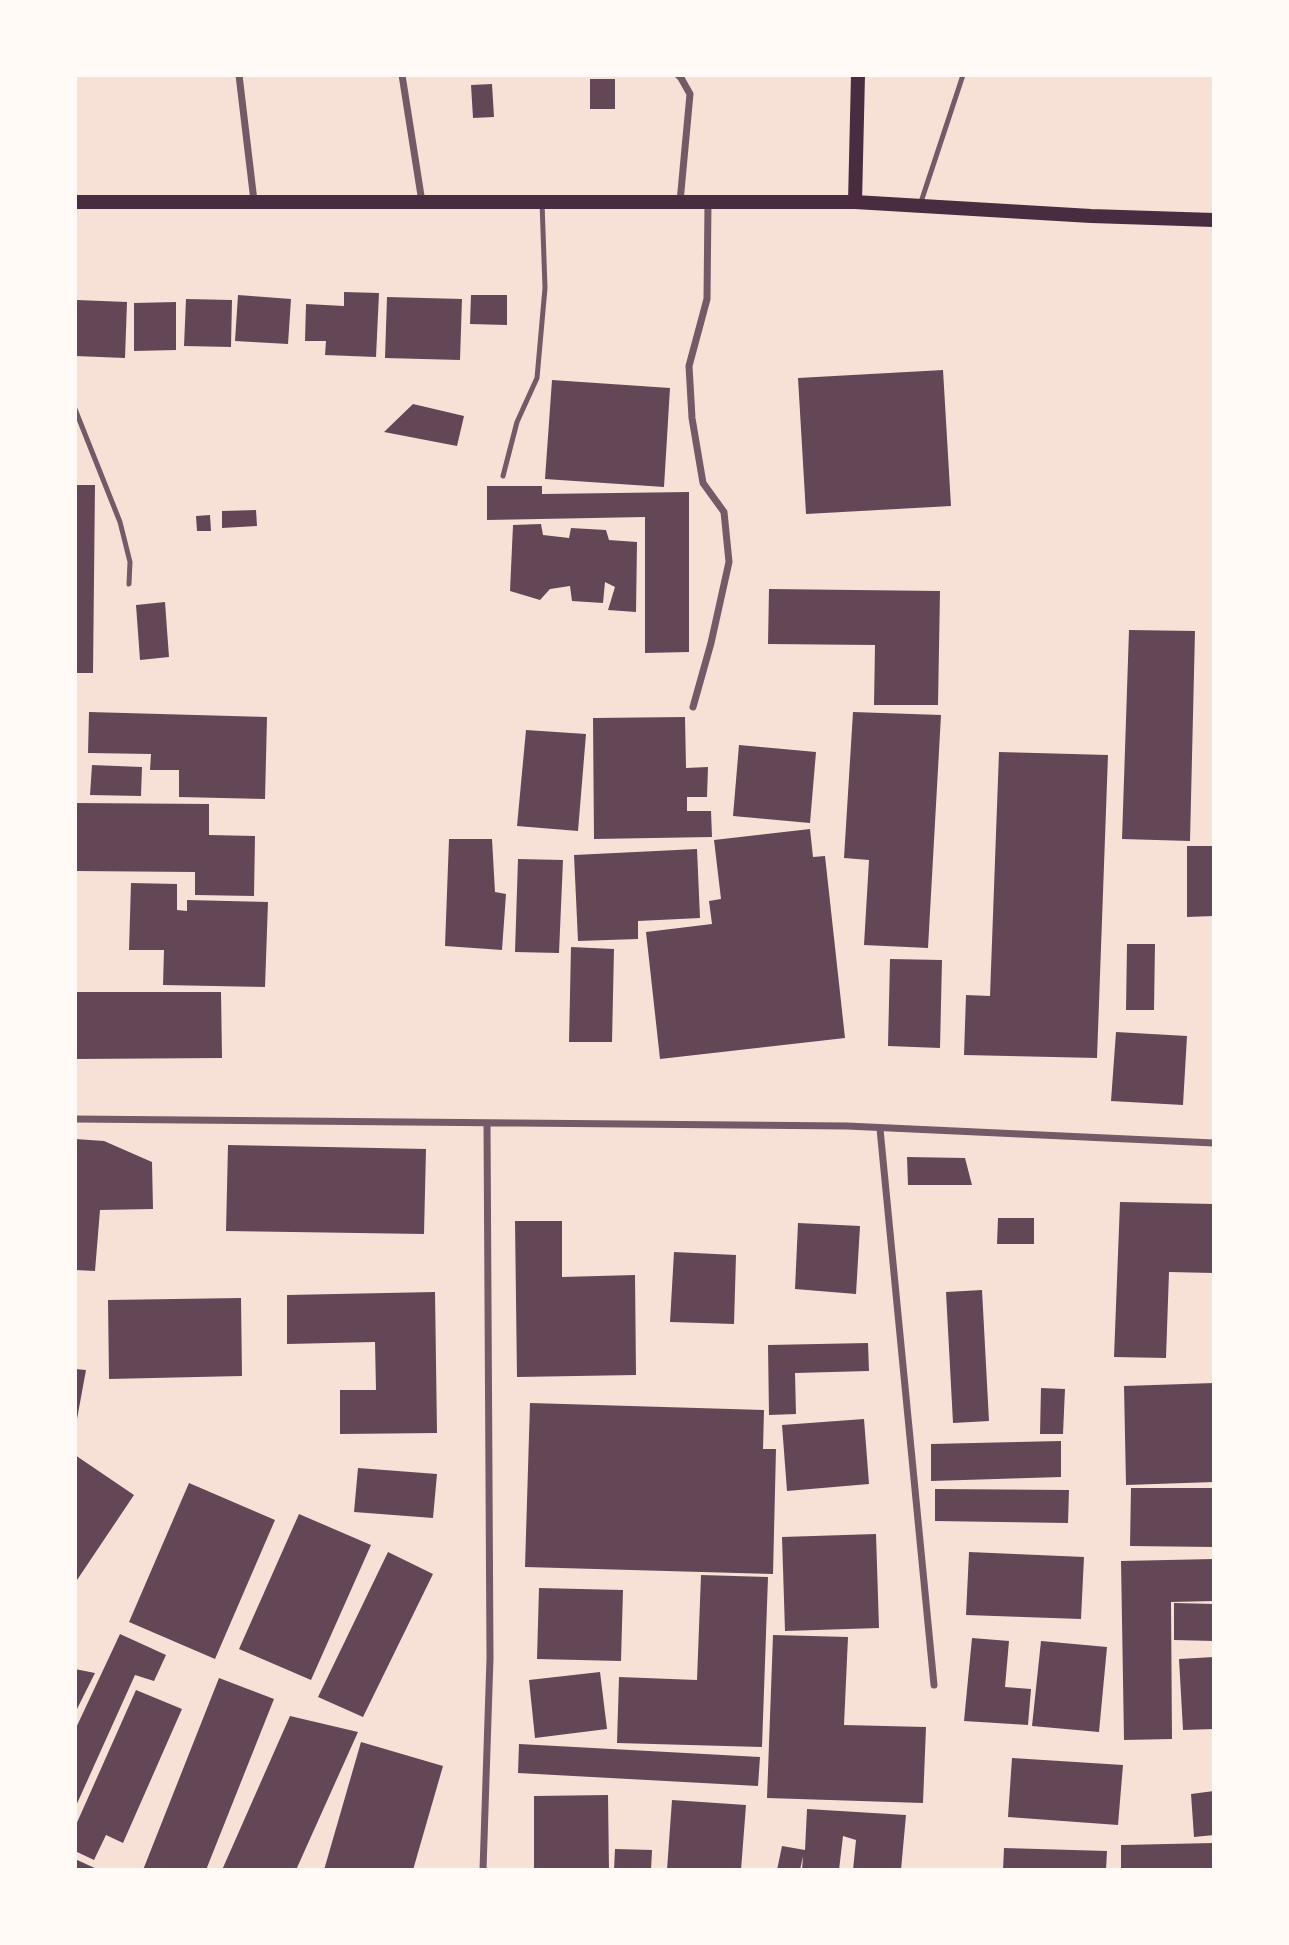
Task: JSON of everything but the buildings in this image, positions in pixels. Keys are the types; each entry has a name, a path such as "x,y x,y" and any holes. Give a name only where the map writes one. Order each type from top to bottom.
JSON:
{"main road":[{"path":"855,202 858,75"},
{"path":"75,202 855,202 1091,216 1214,220"}],"street":[{"path":"239,75 254,201"},
{"path":"402,75 422,202"},
{"path":"678,75 690,94 681,202"},
{"path":"693,707 729,562 724,512 703,483 692,418 689,366 707,299 708,202"},
{"path":"75,1119 847,1126 1214,1143"},
{"path":"483,1870 490,1658 488,1123"},
{"path":"880,1129 934,1685"}],"lane":[{"path":"920,206 963,75"},
{"path":"503,476 517,422 537,378 545,288 542,202"},
{"path":"75,409 120,522 130,562 129,584"}]}
